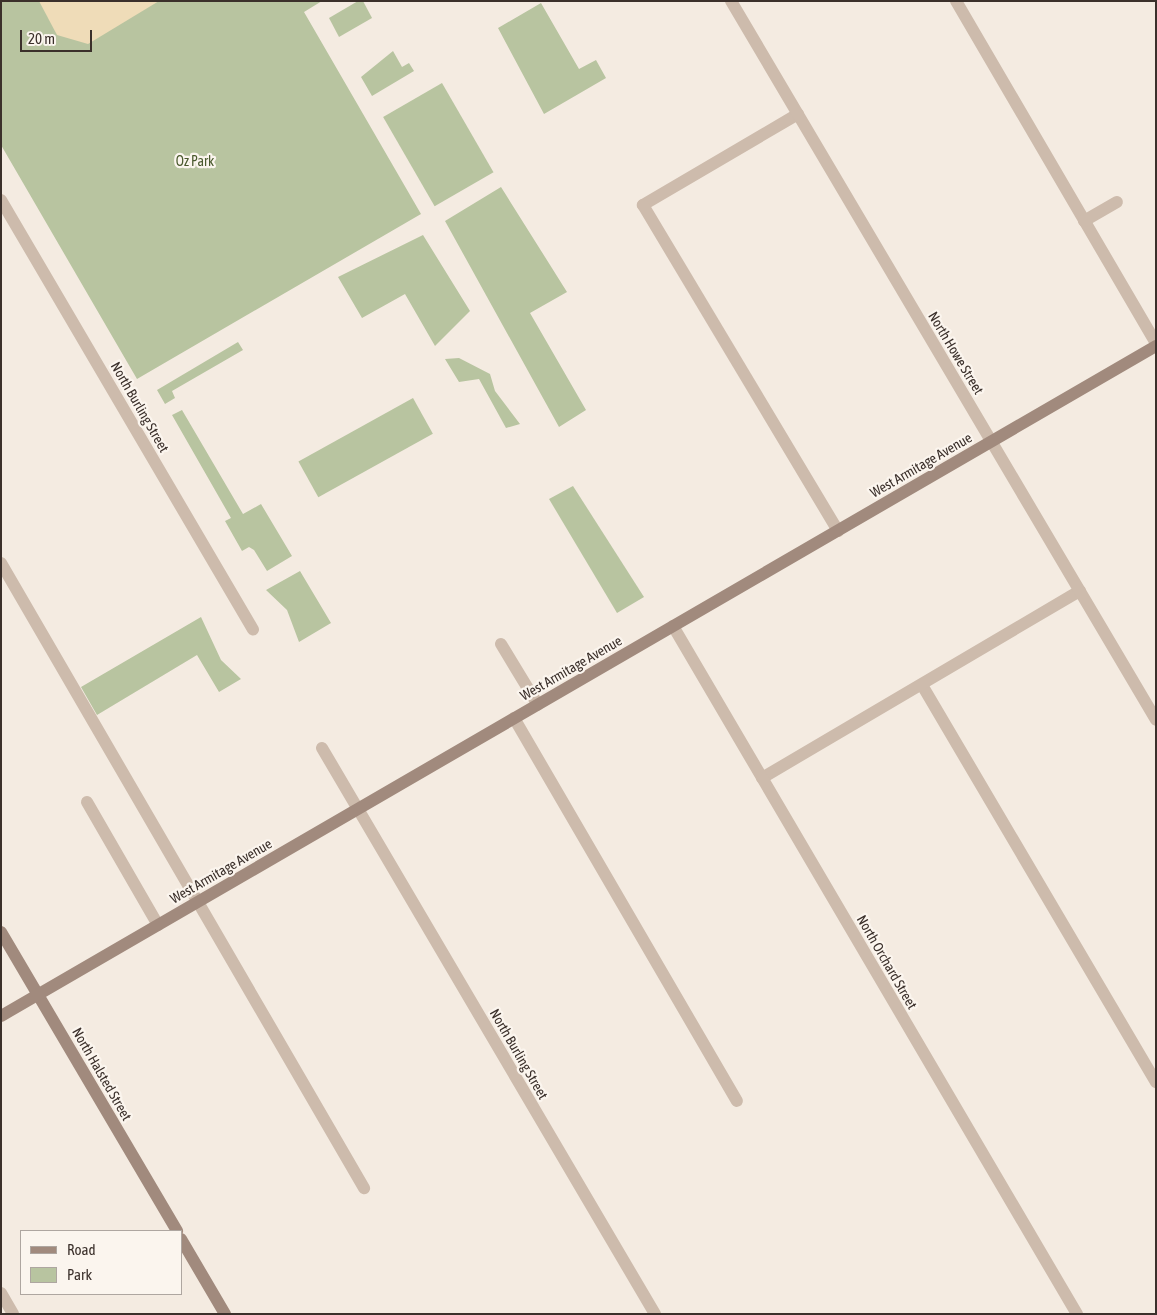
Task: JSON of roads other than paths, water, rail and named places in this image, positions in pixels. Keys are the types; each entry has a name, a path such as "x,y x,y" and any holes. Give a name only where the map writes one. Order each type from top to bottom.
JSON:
{"street":[{"name":"North Howe Street","path":"731,1 1156,720"},
{"path":"956,1 1156,344"},
{"path":"798,114 643,205 838,530"},
{"name":"North Burling Street","path":"1,200 253,629"},
{"path":"1084,221 1117,202"},
{"name":"West Armitage Avenue","path":"1,1016 1156,344"},
{"path":"1,563 200,901 364,1188"},
{"path":"762,778 1080,591"},
{"name":"North Orchard Street","path":"673,626 1076,1314"},
{"path":"502,644 538,705"},
{"path":"922,685 1156,1082"},
{"path":"514,718 737,1101"},
{"name":"North Burling Street","path":"322,748 655,1314"},
{"path":"87,802 158,925"},
{"name":"North Halsted Street","path":"1,932 176,1230"},
{"path":"182,1241 225,1314"},
{"path":"1,1293 13,1314"}],"park label":[{"name":"Oz Park","path":"195,161"}]}
